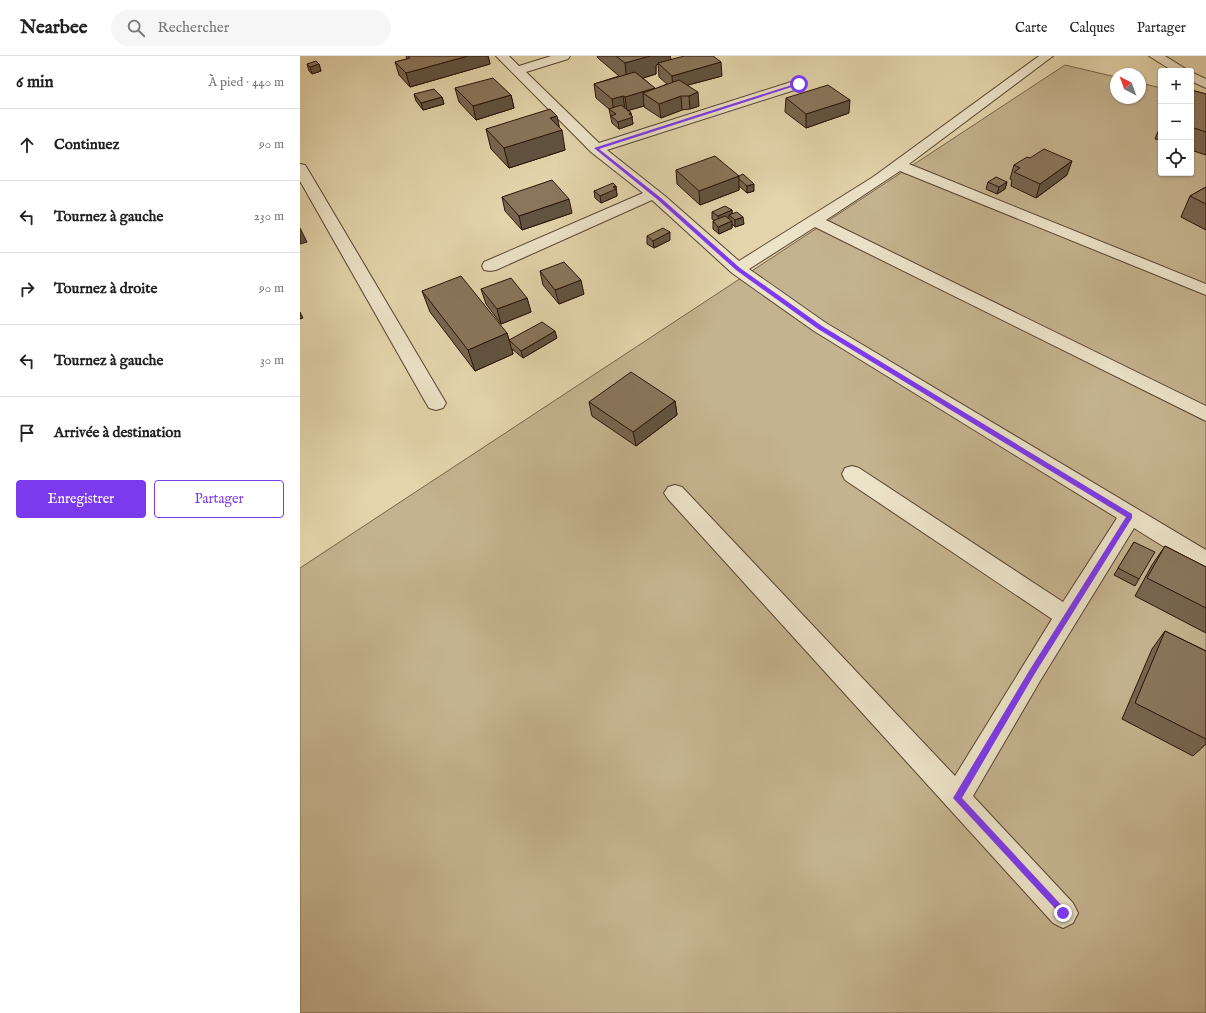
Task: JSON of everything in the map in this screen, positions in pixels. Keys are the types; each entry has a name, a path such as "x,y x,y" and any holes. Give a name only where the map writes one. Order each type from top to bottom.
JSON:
{"street":[{"path":"502,56 596,148 654,194 738,269 820,327 1206,561"},
{"path":"516,71 564,56"},
{"path":"738,269 878,180 1047,56"},
{"path":"1155,56 1177,68"},
{"path":"1194,78 1206,84"},
{"path":"596,148 799,84"},
{"path":"898,165 1206,290"},
{"path":"300,168 436,403"},
{"path":"490,266 654,194"},
{"path":"814,220 1206,414"},
{"path":"852,474 1067,617"},
{"path":"675,493 1063,913"},
{"path":"957,798 1130,516"}],"shaded area":[{"path":"1065,65 1110,76 1110,104 1146,104 1146,84 1158,87 1158,176 1194,176 1194,96 1206,99 1206,1013 300,1013 300,568"}],"building":[{"path":"408,56 468,56 406,73 395,62 410,58"},
{"path":"616,56 650,56 625,63"},
{"path":"684,56 713,56 721,62 672,76 658,63"},
{"path":"316,61 319,64 310,67 307,64"},
{"path":"635,72 655,88 625,97 623,96 612,99 594,84"},
{"path":"493,78 511,95 473,106 455,88"},
{"path":"679,80 698,92 659,104 643,93"},
{"path":"828,85 850,100 806,114 786,98"},
{"path":"434,89 442,97 421,103 414,94"},
{"path":"1194,91 1206,94 1206,132 1194,128"},
{"path":"621,105 631,113 629,114 633,117 618,122 611,116 616,114 609,109"},
{"path":"550,109 557,116 550,118 562,130 504,148 486,129"},
{"path":"1044,149 1072,161 1040,184 1014,172 1020,168 1014,165 1027,157 1030,158"},
{"path":"715,156 739,176 699,191 676,170"},
{"path":"743,174 754,184 747,186 739,179 739,176"},
{"path":"996,177 1007,182 999,187 988,182"},
{"path":"552,180 569,199 519,216 502,197"},
{"path":"613,183 616,186 613,187 616,189 600,196 594,191"},
{"path":"1206,187 1206,204 1190,196"},
{"path":"725,206 732,210 718,216 712,212"},
{"path":"737,212 743,217 735,220 729,215"},
{"path":"725,216 732,221 718,227 713,221"},
{"path":"663,228 670,232 653,241 647,236"},
{"path":"564,262 581,280 555,290 540,271"},
{"path":"461,276 507,333 468,350 422,291"},
{"path":"511,278 527,298 497,309 481,289"},
{"path":"542,322 555,331 521,351 509,340"},
{"path":"631,372 675,401 633,432 589,402"},
{"path":"1134,542 1155,552 1139,579 1118,568"},
{"path":"1165,546 1206,567 1206,608 1147,578"},
{"path":"1165,631 1206,651 1206,739 1135,703"}],"route":[{"path":"799,84 596,148 660,199 738,269 789,306 820,327 1130,516 1031,673 957,798 1063,913"}]}
